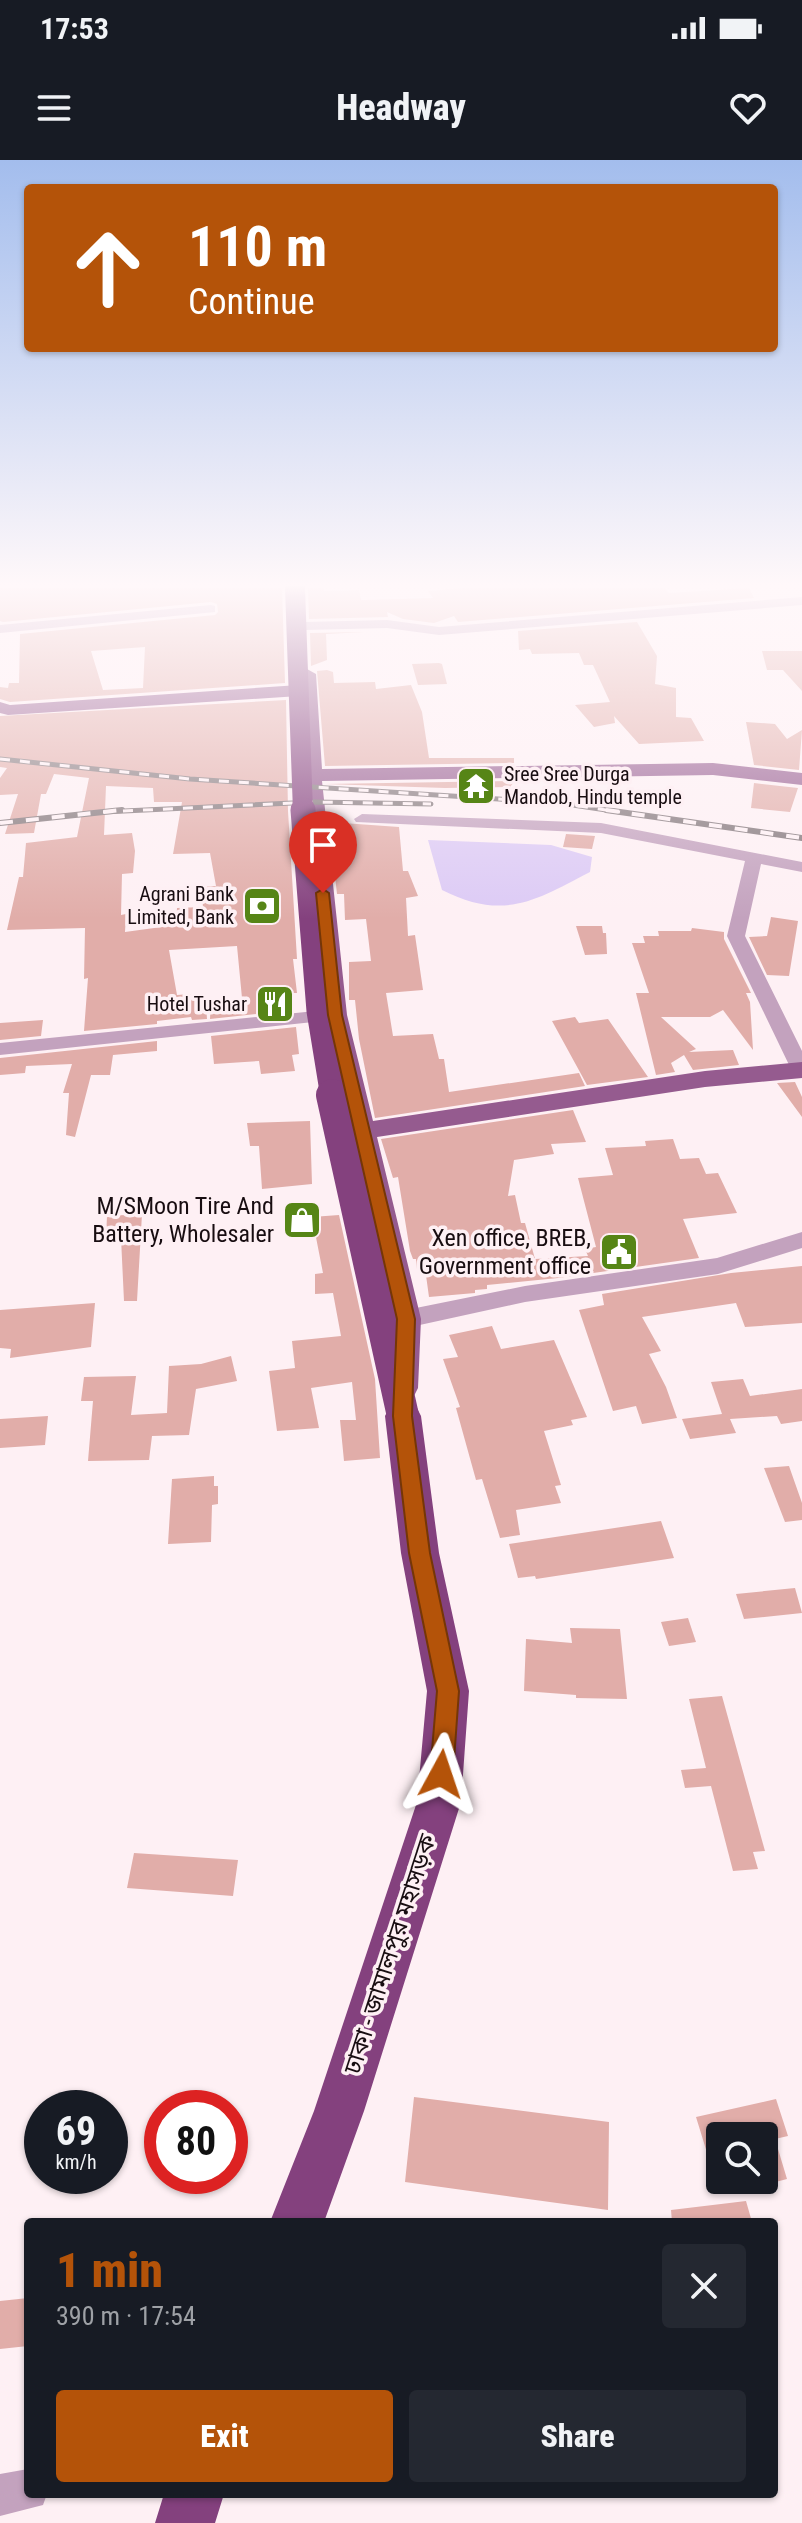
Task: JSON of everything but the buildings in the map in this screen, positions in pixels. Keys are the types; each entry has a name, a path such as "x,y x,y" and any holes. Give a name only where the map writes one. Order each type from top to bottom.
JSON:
{"highway":[{"name":"ঢাকা - জামালপুর মহাসড়ক","path":"298,2218 344,2096 439,1802 448,1691 420,1553 403,1416 339,1136 319,1011 303,818 299,698"}],"main road":[{"path":"0,707 8,710 193,698"},
{"path":"309,698 314,802 335,1015 406,1319 403,1416"},
{"path":"314,775 713,769 802,779"},
{"path":"362,1131 705,1079 801,1069"}],"street":[{"path":"362,819 601,828 802,867"},
{"path":"754,857 736,936 801,1069"},
{"path":"0,1049 335,1015"},
{"path":"406,1319 525,1294 718,1266 802,1240"},
{"path":"0,2495 24,2491"}],"shaded area":[{"path":"428,840 551,845 592,857 590,872 535,899 501,906 483,904 442,890"}],"railway":[{"path":"0,759 190,779 559,803 620,812"},
{"path":"103,812 314,802 431,804"},
{"path":"103,812 122,810"},
{"path":"606,810 620,812"},
{"path":"0,823 103,812"},
{"path":"620,812 802,838"}],"place":[{"name":"Sree Sree Durga Mandob, Hindu temple","path":"476,786"},
{"name":"Agrani Bank Limited, Bank","path":"262,906"},
{"name":"Hotel Tushar","path":"275,1004"},
{"name":"M/SMoon Tire And Battery, Wholesaler","path":"302,1220"},
{"name":"Xen office, BREB, Government office","path":"619,1252"}],"route":[{"path":"323,893 335,1015 406,1319 403,1416 420,1553 448,1691 441,1774"}]}
